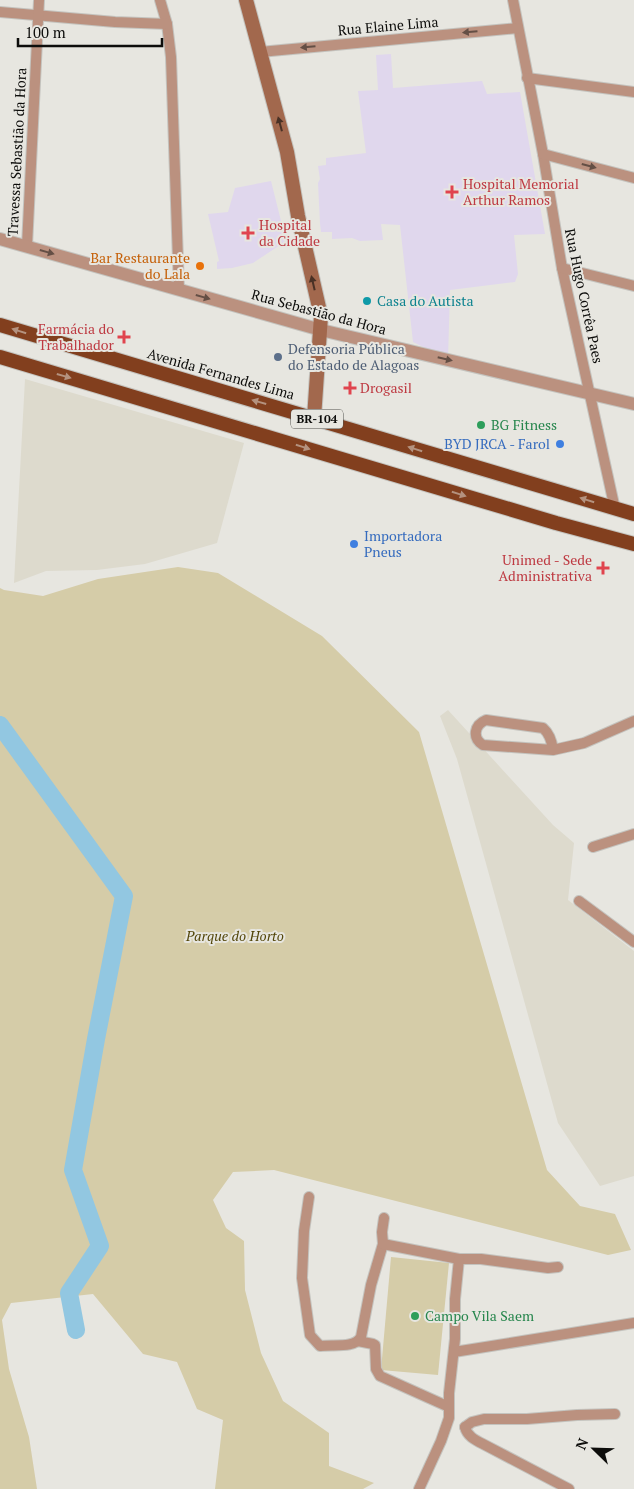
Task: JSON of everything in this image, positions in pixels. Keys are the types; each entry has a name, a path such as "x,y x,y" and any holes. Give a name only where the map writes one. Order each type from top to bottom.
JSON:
{"highway":[{"name":"Avenida Fernandes Lima","path":"0,325 634,514"},
{"name":"BR-104","path":"0,358 634,544"}],"main road":[{"path":"246,0 287,152 298,216 321,316 314,418"}],"street":[{"name":"Travessa Sebastião da Hora","path":"27,246 39,0"},
{"path":"160,0 167,24 171,57 179,290"},
{"name":"Rua Hugo Corrêa Paes","path":"513,0 543,154 562,268 615,509"},
{"path":"0,12 115,22 167,24"},
{"name":"Rua Elaine Lima","path":"260,52 518,28"},
{"path":"527,78 634,92"},
{"path":"543,154 634,178"},
{"name":"Rua Sebastião da Hora","path":"0,239 321,330 590,392 634,404"},
{"path":"562,268 634,286"},
{"path":"553,750 552,741 547,731 543,728 486,720 478,724 475,732 477,740 483,745 553,750 584,743 634,721"},
{"path":"593,846 633,837"},
{"path":"579,901 634,942"},
{"path":"309,1197 304,1231 302,1283 310,1335 320,1346 349,1345 358,1341 375,1345 376,1369 380,1376 420,1396 448,1407"},
{"path":"358,1341 362,1331 371,1284 383,1244 384,1218"},
{"path":"383,1244 459,1259 558,1267"},
{"path":"419,1489 448,1423 449,1381 454,1352 456,1283 459,1259"},
{"path":"454,1352 634,1323"},
{"path":"448,1423 465,1427 472,1422 484,1419 527,1419 615,1414"},
{"path":"465,1427 471,1437 569,1489"}],"shaded area":[{"name":"Hospital Memorial Arthur Ramos","path":"391,54 393,88 482,81 487,94 520,92 545,234 514,235 518,274 515,282 450,290 448,359 413,342 400,225 381,224 383,240 332,239 332,232 321,232 318,166 326,165 326,158 366,153 358,91 378,90 376,55"},
{"name":"Hospital da Cidade","path":"271,181 286,241 253,263 217,269 217,262 219,261 208,214 228,212 235,188"},
{"path":"25,379 244,443 217,543 145,564 97,570 46,571 14,583"},
{"path":"448,710 553,825 574,843 568,900 634,951 634,1176 600,1186 558,1123 457,759 440,716"}],"green space":[{"name":"Parque do Horto","path":"178,567 218,573 322,636 419,732 547,1170 580,1206 615,1214 631,1250 608,1255 274,1170 233,1172 213,1200 226,1228 244,1241 245,1290 261,1353 283,1401 329,1433 329,1466 374,1483 363,1489 215,1489 223,1420 197,1409 177,1362 143,1354 93,1294 11,1303 2,1320 9,1369 29,1437 37,1489 0,1489 0,588 43,596 98,579"},
{"name":"Campo Vila Saem","path":"391,1257 449,1263 438,1375 381,1370"}],"waterway":[{"path":"0,725 124,896 73,1170 100,1246 69,1293 76,1330"}],"place":[{"name":"Hospital Memorial Arthur Ramos","path":"452,192"},
{"name":"Hospital da Cidade","path":"248,233"},
{"name":"Bar Restaurante do Lala","path":"200,266"},
{"name":"Casa do Autista","path":"367,301"},
{"name":"Farmácia do Trabalhador","path":"124,337"},
{"name":"Defensoria Pública do Estado de Alagoas","path":"278,357"},
{"name":"Drogasil","path":"350,388"},
{"name":"BG Fitness","path":"481,425"},
{"name":"BYD JRCA - Farol","path":"560,444"},
{"name":"Importadora Pneus","path":"354,544"},
{"name":"Unimed - Sede Administrativa","path":"603,568"},
{"name":"Campo Vila Saem","path":"415,1316"}]}
